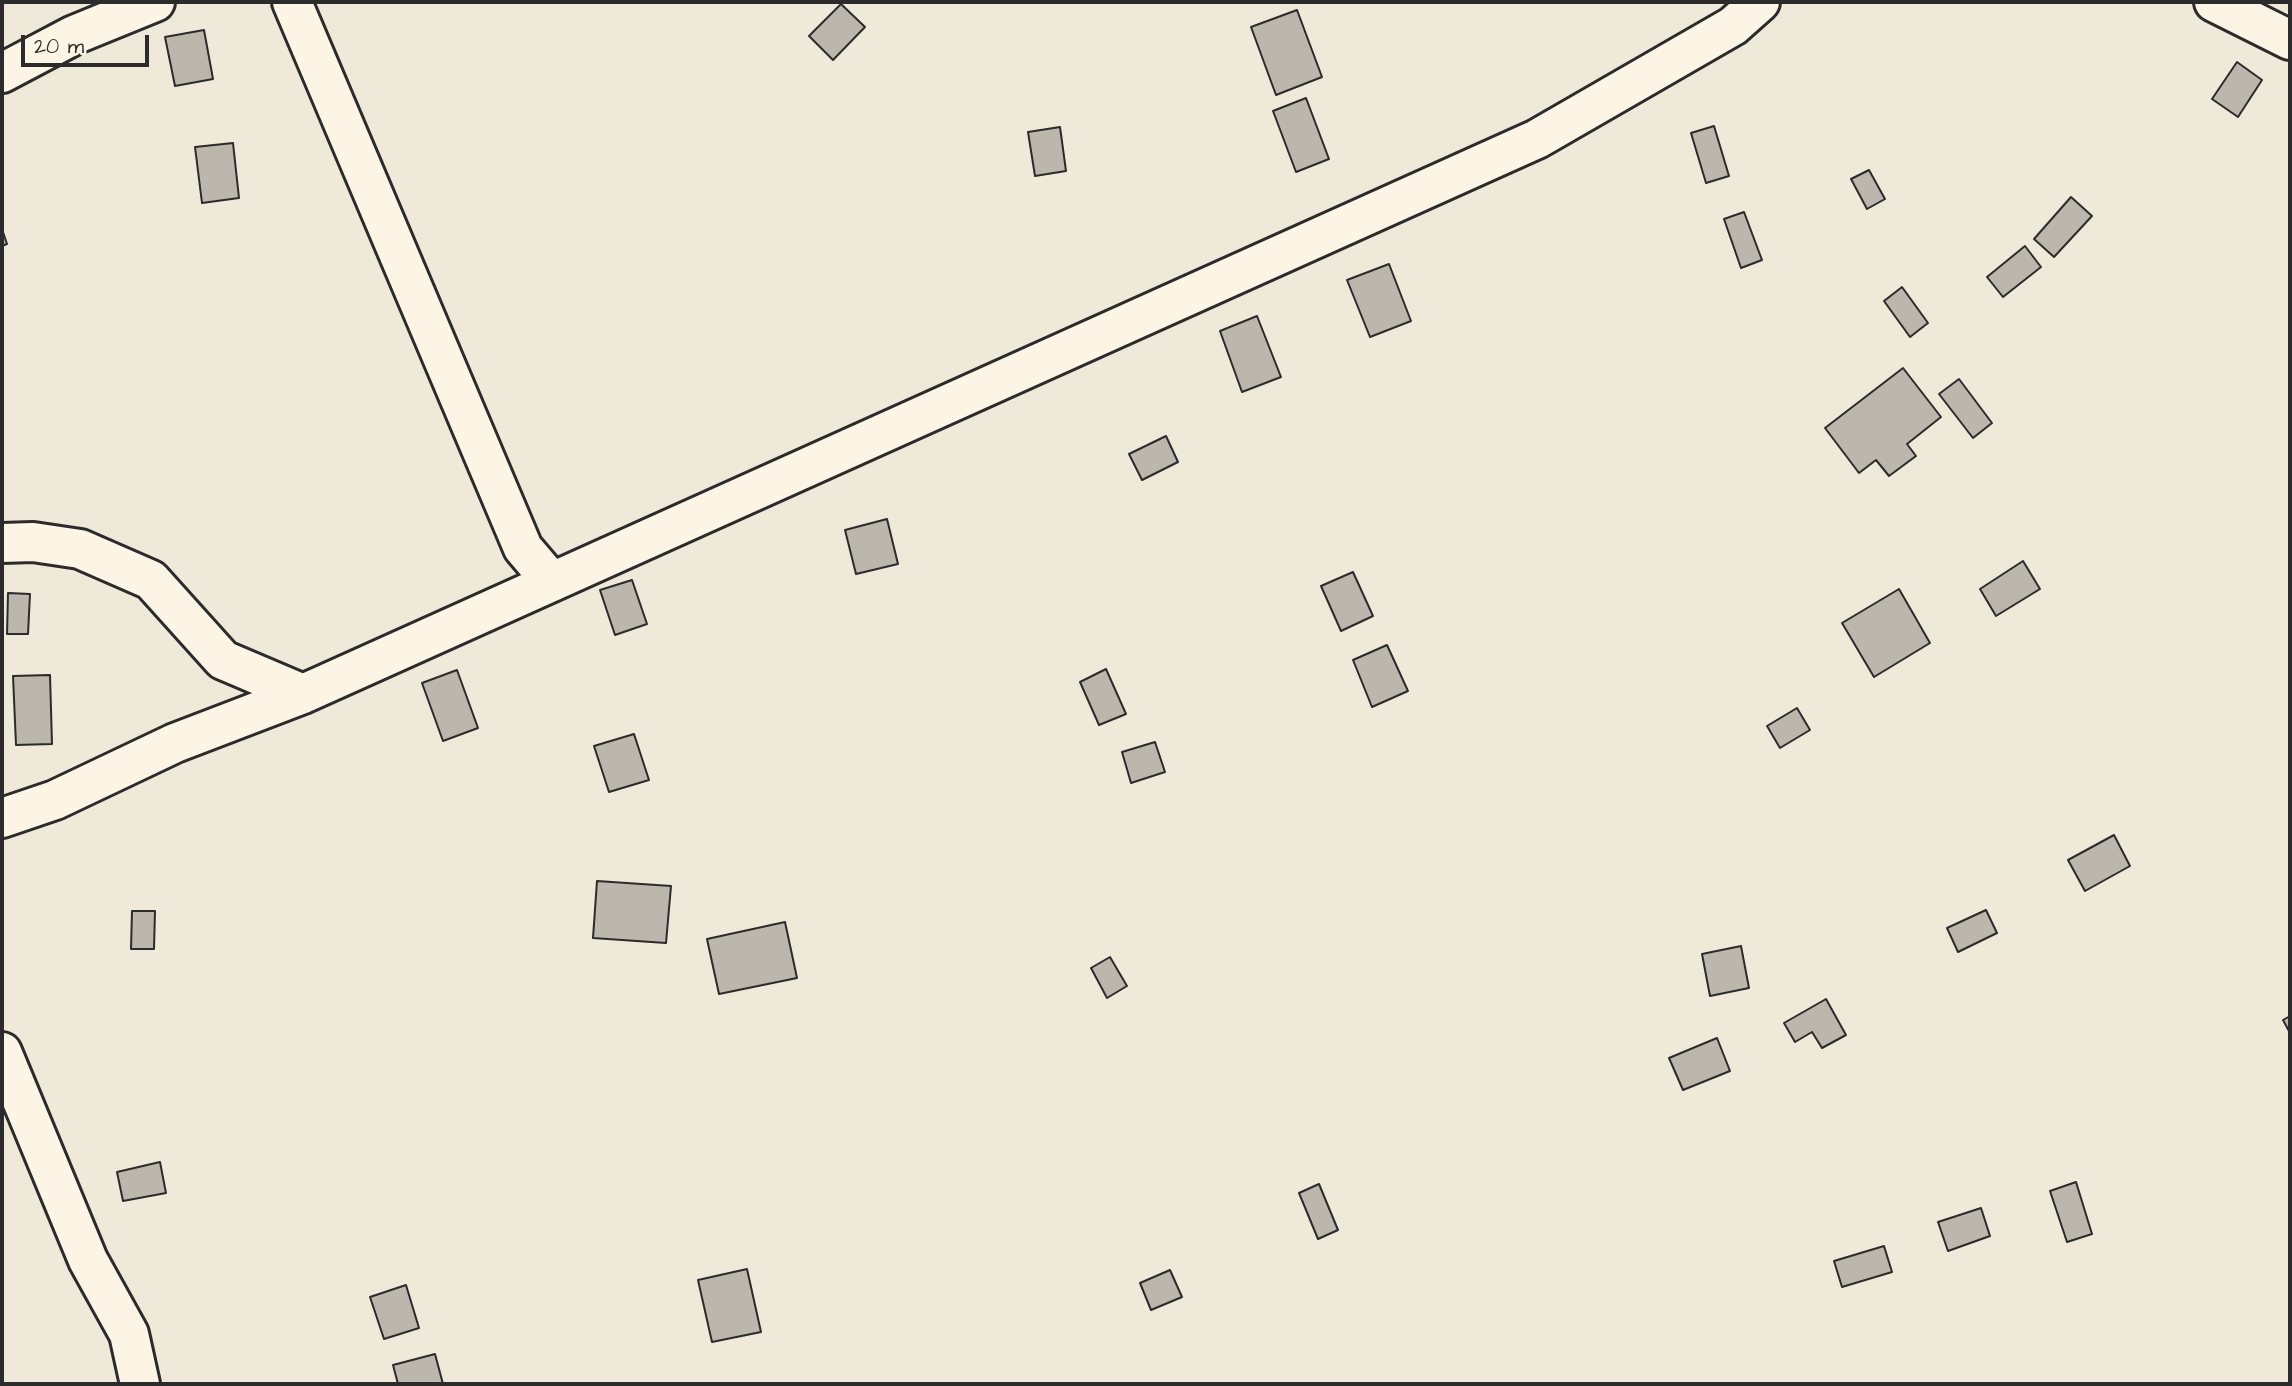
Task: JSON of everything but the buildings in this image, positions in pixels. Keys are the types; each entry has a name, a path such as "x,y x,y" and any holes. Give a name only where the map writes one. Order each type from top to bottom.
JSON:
{"street":[{"path":"2,74 75,35 155,2"},
{"path":"292,2 523,548 552,582"},
{"path":"2,818 55,800 175,743 303,694 1536,139 1733,26 1760,2"},
{"path":"2214,2 2290,40"},
{"path":"2,543 33,542 80,549 151,580 223,660 303,694"},
{"path":"2,1052 88,1260 129,1334 140,1384"}]}
